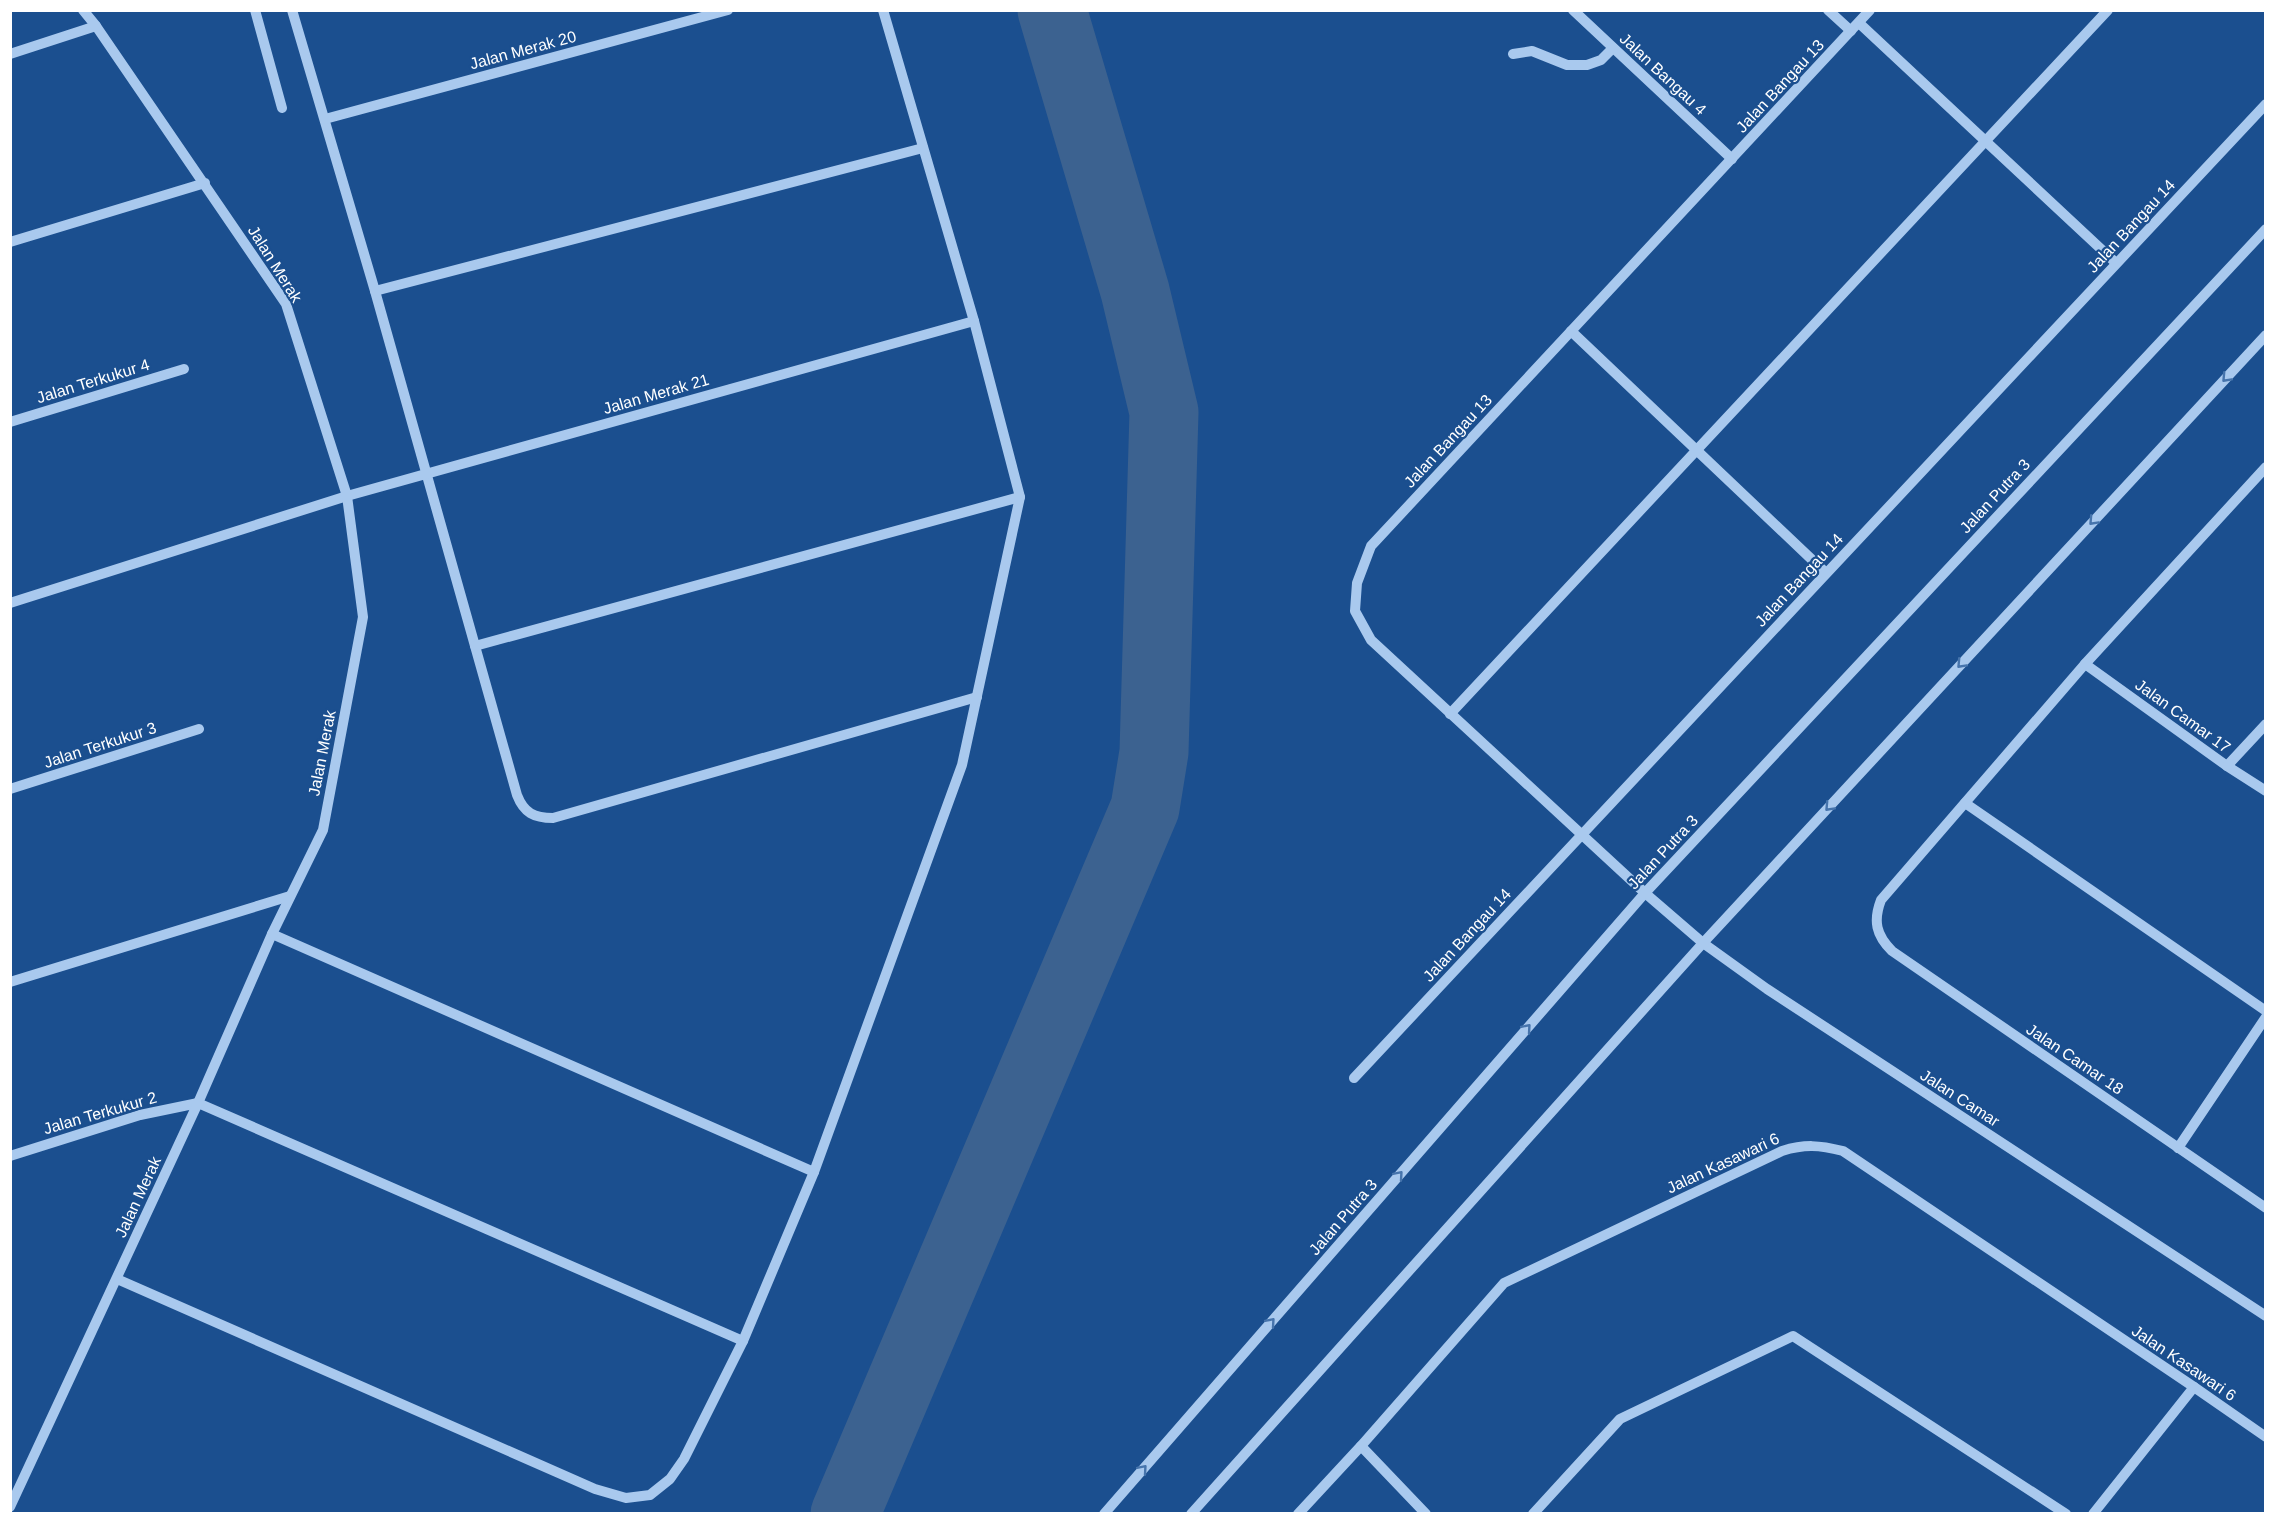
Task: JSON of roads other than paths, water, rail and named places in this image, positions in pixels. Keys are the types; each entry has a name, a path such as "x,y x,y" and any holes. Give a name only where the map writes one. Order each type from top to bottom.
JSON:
{"street":[{"name":"Jalan Merak","path":"10,1507 198,1103 272,934 323,830 363,617 347,496 286,304 205,183 83,10"},
{"path":"255,10 282,108"},
{"path":"292,10 375,291 521,806 530,814 541,818 564,815 977,697"},
{"name":"Jalan Merak 20","path":"325,119 728,10"},
{"path":"117,1279 595,1489 626,1498 650,1495 670,1479 684,1459 743,1341 814,1172 962,765 1020,497 974,321 883,10"},
{"name":"Jalan Bangau 4","path":"1573,10 1732,159"},
{"path":"1828,10 1855,27 1985,141 2116,263"},
{"name":"Jalan Bangau 13","path":"1645,893 1371,640 1355,611 1357,583 1371,546 1870,10"},
{"path":"1450,714 2108,10"},
{"path":"10,54 96,26"},
{"path":"1513,54 1532,51 1567,65 1587,65 1601,60 1613,48"},
{"name":"Jalan Bangau 14","path":"1354,1078 2265,104"},
{"path":"375,291 923,148"},
{"path":"10,242 205,183"},
{"name":"Jalan Putra 3","path":"1104,1514 1645,893 2265,229"},
{"name":"Jalan Merak 21","path":"10,603 347,496 974,321"},
{"path":"1571,331 1826,573"},
{"path":"1191,1514 1703,943 2265,335"},
{"name":"Jalan Terkukur 4","path":"10,422 184,369"},
{"path":"2265,467 2085,664 1965,803 2265,1011"},
{"path":"475,646 1020,497"},
{"name":"Jalan Camar 17","path":"2085,664 2265,791"},
{"path":"2227,766 2265,724"},
{"name":"Jalan Terkukur 3","path":"10,789 199,729"},
{"name":"Jalan Camar 18","path":"1965,803 1881,900 1876,913 1876,928 1882,941 1892,951 2265,1208"},
{"name":"Jalan Camar","path":"1645,893 1703,943 1767,989 2265,1316"},
{"path":"10,982 290,896"},
{"path":"272,934 814,1172"},
{"path":"2178,1148 2265,1017"},
{"path":"198,1103 743,1341"},
{"name":"Jalan Terkukur 2","path":"10,1156 140,1115 198,1103"},
{"name":"Jalan Kasawari 6","path":"1298,1514 1504,1283 1782,1150 1802,1145 1823,1146 1843,1151 2265,1437"},
{"path":"1533,1514 1620,1419 1793,1336 2066,1514"},
{"path":"2093,1514 2194,1387"},
{"path":"1361,1446 1426,1514"}],"waterway":[{"path":"845,1514 1145,808 1154,752 1164,412 1135,291 1052,10"}]}
